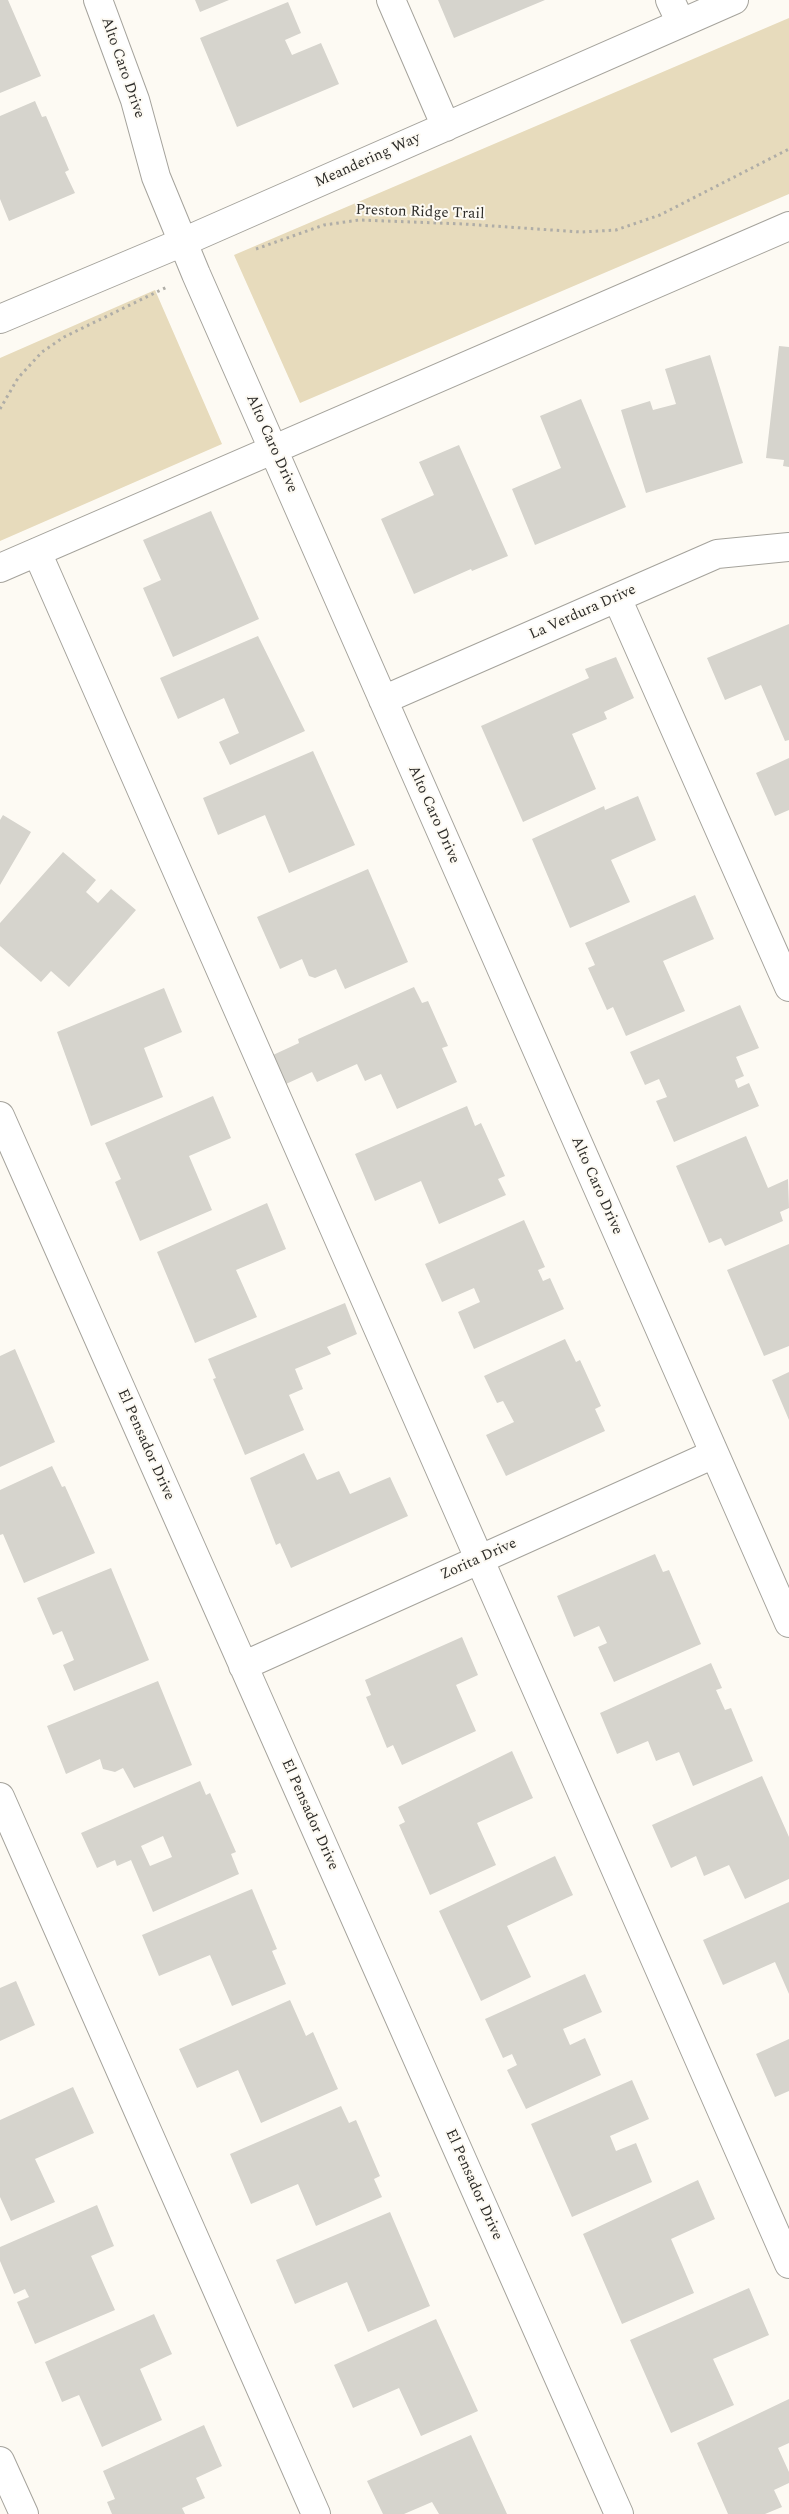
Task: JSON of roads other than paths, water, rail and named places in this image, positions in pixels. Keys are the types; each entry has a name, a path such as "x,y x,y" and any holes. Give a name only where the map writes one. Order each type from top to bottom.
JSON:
{"street":[{"name":"Alto Caro Drive","path":"98,0 135,100 156,177 196,274 789,1623"},
{"path":"391,0 446,127"},
{"name":"Meandering Way","path":"0,320 446,127 676,12 734,0"},
{"path":"0,568 789,226"},
{"name":"La Verdura Drive","path":"383,700 717,554 789,547"},
{"path":"37,552 481,1559 789,2264"},
{"path":"617,598 789,987"},
{"name":"El Pensador Drive","path":"0,1116 619,2514"},
{"name":"Zorita Drive","path":"243,1666 714,1454"},
{"path":"0,1797 316,2514"},
{"path":"0,2461 24,2514"}]}
